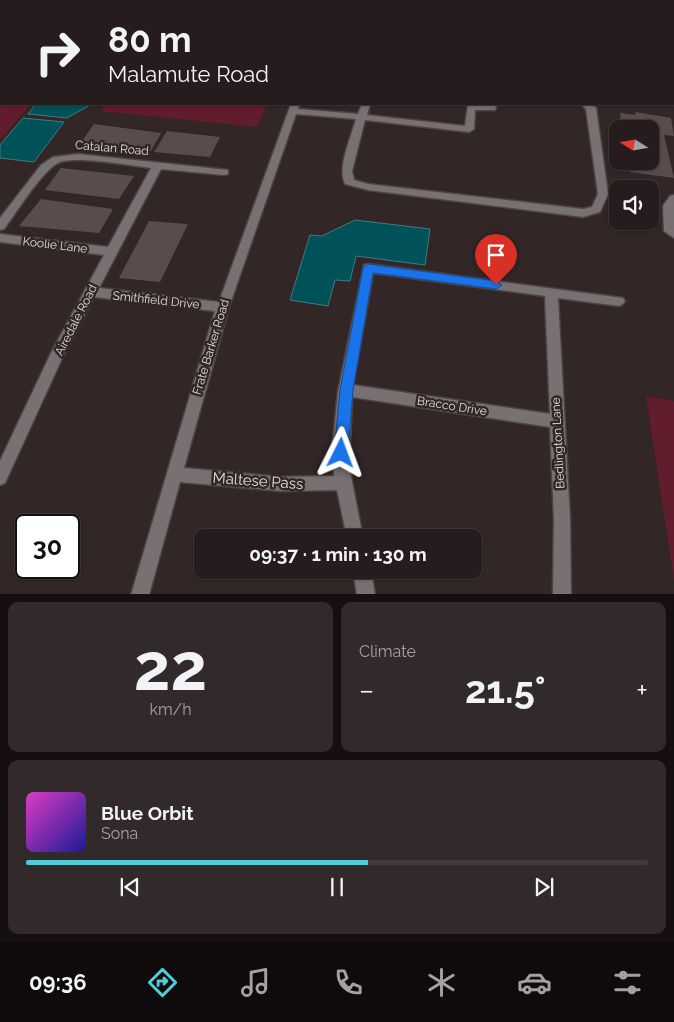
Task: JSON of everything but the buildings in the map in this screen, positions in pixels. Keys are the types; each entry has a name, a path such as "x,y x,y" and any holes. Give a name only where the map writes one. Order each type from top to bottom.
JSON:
{"street":[{"path":"366,105 346,171 349,182 368,187 583,212 596,209 603,194 591,108 587,105"},
{"path":"294,107 361,117 469,129 471,107 492,108 493,105"},
{"name":"Frate Barker Road","path":"140,594 223,307 294,107"},
{"name":"Catalan Road","path":"0,226 45,167 57,159 78,157 224,172"},
{"name":"Airedale Road","path":"1,473 58,353 158,165"},
{"path":"674,199 668,206 670,230 674,234"},
{"name":"Koolie Lane","path":"0,238 111,252"},
{"path":"353,529 343,483 342,440 346,390 368,268 619,301"},
{"name":"Smithfield Drive","path":"90,292 223,307"},
{"name":"Bedlington Lane","path":"551,292 563,543 562,594"},
{"name":"Bracco Drive","path":"346,390 557,422"},
{"name":"Maltese Pass","path":"174,474 281,484 343,483"},
{"path":"364,579 366,594"}],"shaded area":[{"path":"0,105 30,105 0,140"},
{"path":"105,105 267,105 257,127 101,111"},
{"path":"646,396 674,401 674,580"}],"water":[{"path":"35,105 90,105 67,118 28,114"},
{"path":"23,118 64,122 34,162 0,158 0,145"},
{"path":"355,220 430,229 425,265 356,256 350,281 335,280 328,306 290,300 310,235 322,236"}],"route":[{"path":"341,453 346,390 368,268 496,285"}]}
